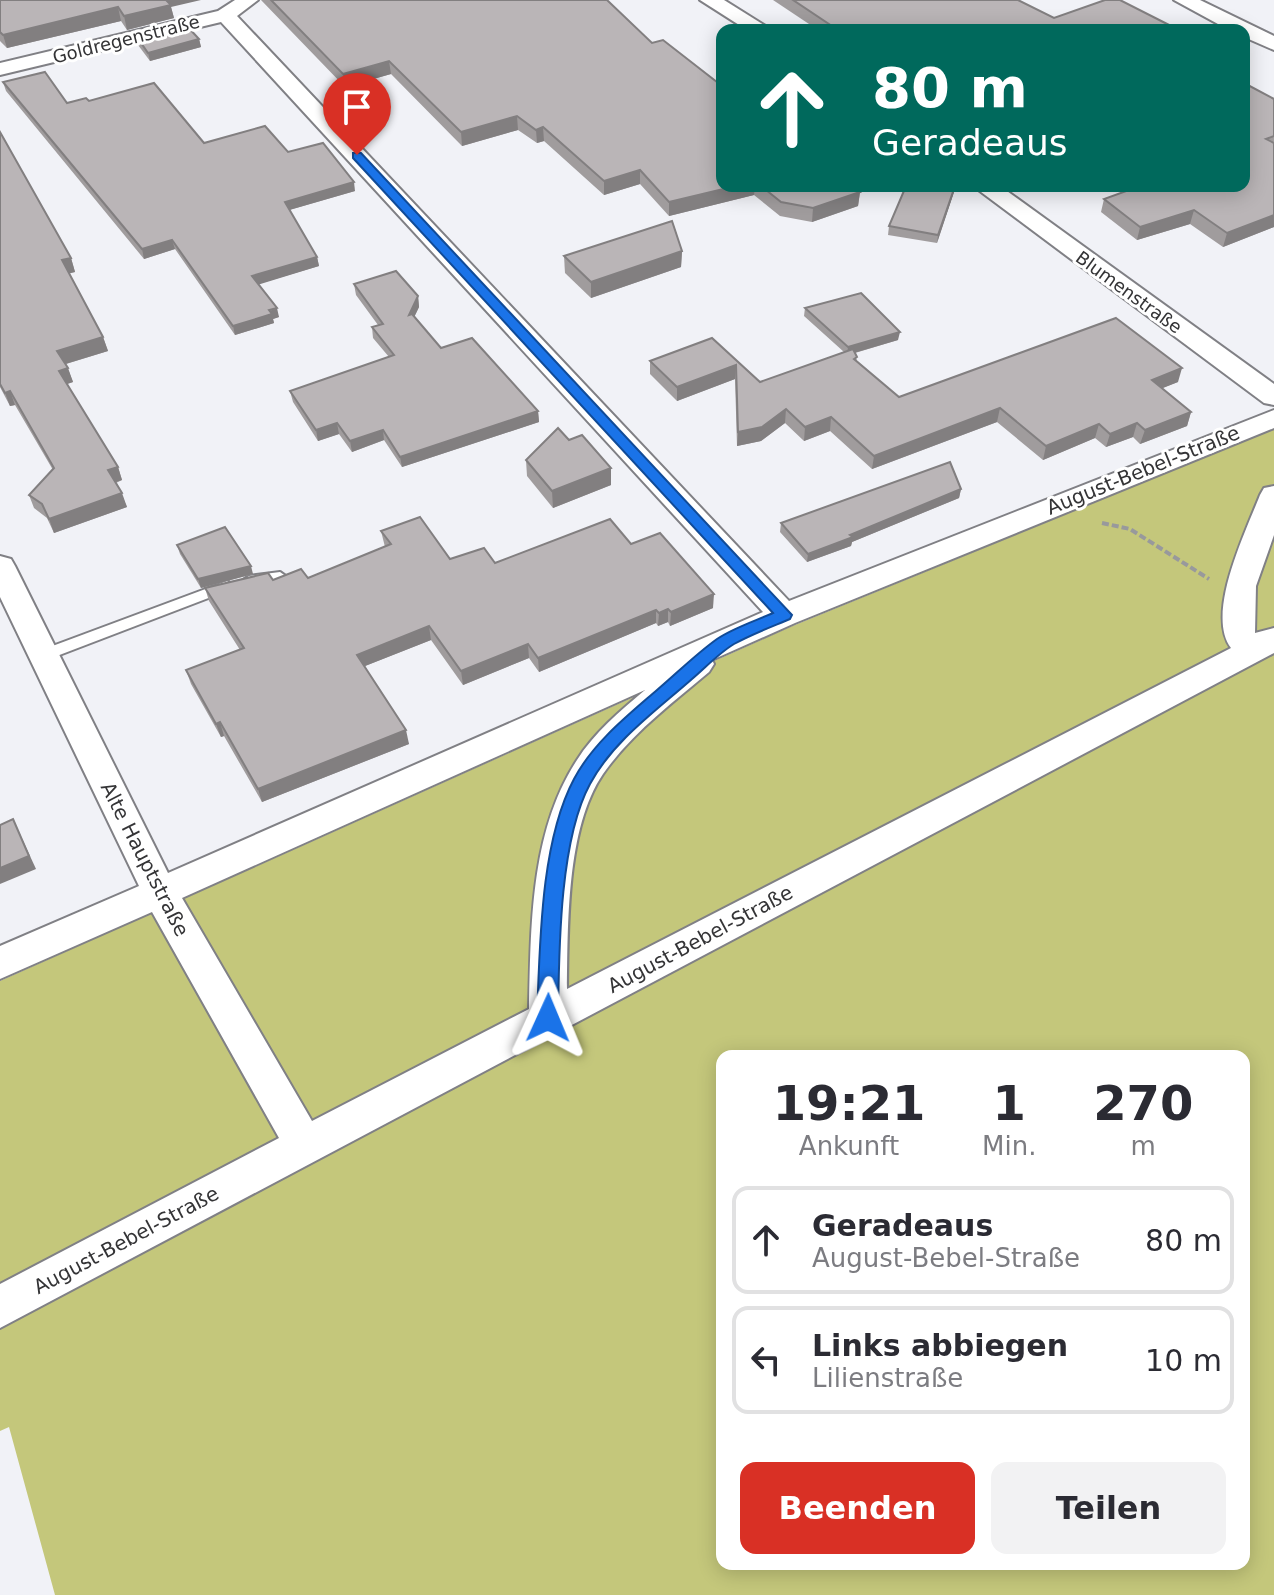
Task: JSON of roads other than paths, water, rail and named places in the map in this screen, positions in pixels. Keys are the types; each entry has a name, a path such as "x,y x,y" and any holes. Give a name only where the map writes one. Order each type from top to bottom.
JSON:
{"street":[{"name":"Goldregenstraße","path":"0,69 225,15 248,0"},
{"path":"710,0 752,24"},
{"path":"1184,0 1233,24"},
{"path":"225,15 784,615"},
{"path":"1250,32 1274,44"},
{"name":"Blumenstraße","path":"993,192 1274,397"},
{"name":"August-Bebel-Straße","path":"0,963 784,615 1274,418"},
{"path":"1263,645 1239,636 1240,599 1241,586 1274,495"},
{"name":"Alte Hauptstraße","path":"0,566 159,891 304,1145"},
{"path":"548,1018 549,944 556,879 569,818 582,781 620,732 726,641"},
{"name":"August-Bebel-Straße","path":"0,1307 1263,645"}],"lane":[{"path":"44,655 199,595 242,582 280,577"}]}
